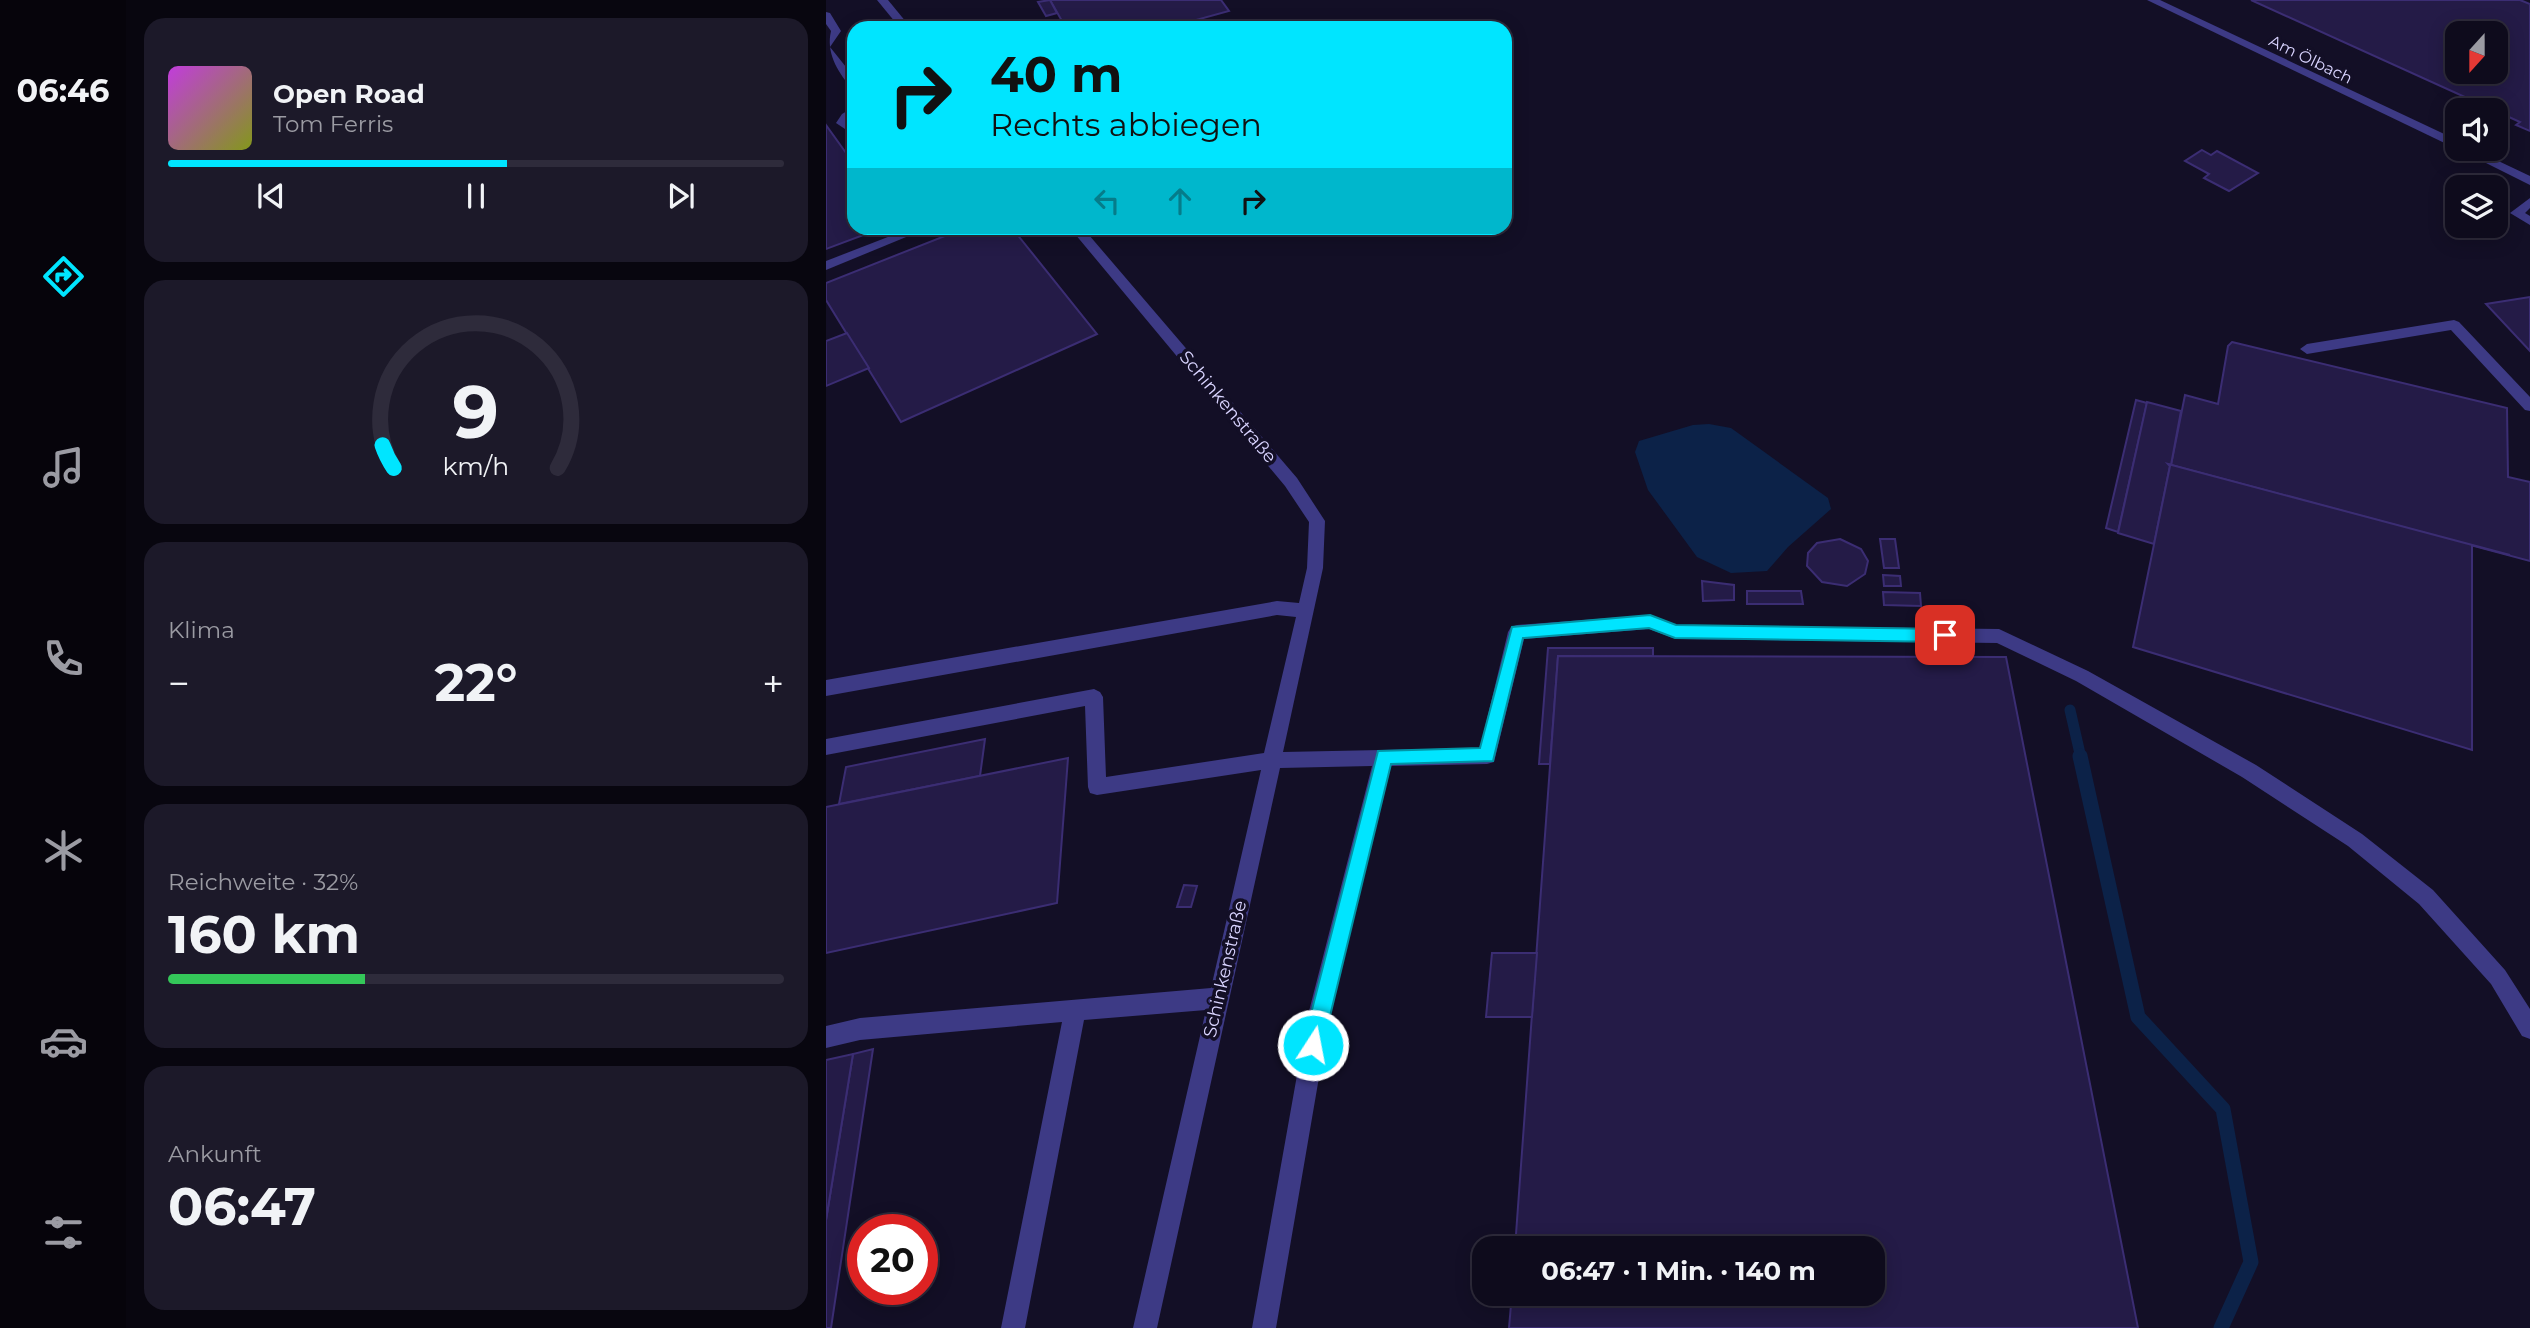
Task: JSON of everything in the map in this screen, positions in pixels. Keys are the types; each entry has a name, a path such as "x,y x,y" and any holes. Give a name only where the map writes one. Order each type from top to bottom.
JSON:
{"street":[{"path":"882,0 900,21"},
{"name":"Am Ölbach","path":"2152,0 2445,139"},
{"path":"826,15 836,31 826,47 847,75"},
{"path":"2489,161 2530,181"},
{"path":"2530,202 2516,213 2530,221"},
{"path":"826,266 904,235"},
{"name":"Schinkenstraße","path":"1082,235 1291,482 1317,521 1315,568 1145,1328"},
{"path":"2307,349 2454,325 2530,406"},
{"path":"826,688 1277,608 1305,611"},
{"path":"826,747 1094,697 1097,787 1272,760 1487,756 1517,632 1650,622 1675,632 1999,636 2082,676 2213,751 2355,840 2427,897 2498,978 2530,1028"},
{"path":"1264,1328 1318,1019 1384,757"},
{"path":"826,1037 860,1029 1219,998"},
{"path":"1013,1328 1075,1012"}],"water":[{"path":"1709,424 1731,428 1828,498 1831,509 1788,547 1767,571 1731,573 1697,557 1648,490 1635,452 1639,441 1693,425"}],"building":[{"path":"1050,0 1221,0 1229,11 1193,21 1062,21"},
{"path":"1050,0 1057,13 1046,16 1038,2"},
{"path":"2251,0 2520,0 2530,4 2530,131 2516,125 2520,122 2508,117 2508,98 2467,98"},
{"path":"826,125 847,154 847,235 863,235 826,249"},
{"path":"2202,150 2211,155 2217,151 2258,173 2229,191 2204,178 2209,174 2185,161"},
{"path":"947,235 1018,235 1097,334 901,422 826,300 826,283"},
{"path":"2530,297 2530,351 2486,304"},
{"path":"847,333 869,368 826,386 826,341"},
{"path":"2232,342 2507,408 2508,477 2530,482 2530,561 2171,465 2185,395 2218,404 2228,346"},
{"path":"2136,400 2147,403 2118,532 2106,528"},
{"path":"2147,402 2181,411 2171,465 2168,464 2170,466 2154,544 2118,533"},
{"path":"2168,464 2510,555 2472,545 2472,750 2133,647 2170,466"},
{"path":"1840,539 1861,549 1868,561 1865,574 1847,586 1822,582 1807,566 1808,553 1817,543"},
{"path":"1880,539 1895,539 1899,568 1884,568"},
{"path":"1883,575 1900,576 1901,586 1884,586"},
{"path":"1702,581 1734,585 1734,600 1703,601"},
{"path":"1747,591 1801,591 1803,604 1747,604"},
{"path":"1883,592 1920,593 1921,606 1884,605"},
{"path":"1548,648 1653,648 1653,656 1558,656 1550,764 1539,764"},
{"path":"1558,656 2006,657 2138,1328 1509,1328 1511,1306 1885,1306 1885,1236 1516,1236"},
{"path":"985,739 980,776 839,804 846,767"},
{"path":"1068,758 1057,903 826,953 826,807"},
{"path":"1184,885 1197,886 1191,907 1177,907"},
{"path":"1492,953 1537,953 1532,1017 1486,1017"},
{"path":"873,1049 831,1328 826,1328 826,1220 853,1054"},
{"path":"853,1054 826,1220 826,1060"}],"waterway":[{"path":"2070,710 2081,758"},
{"path":"2080,756 2138,1017 2223,1109 2251,1262 2221,1328"}],"route":[{"path":"1313,1045 1384,757 1487,756 1517,632 1650,622 1675,632 1945,635"}]}
